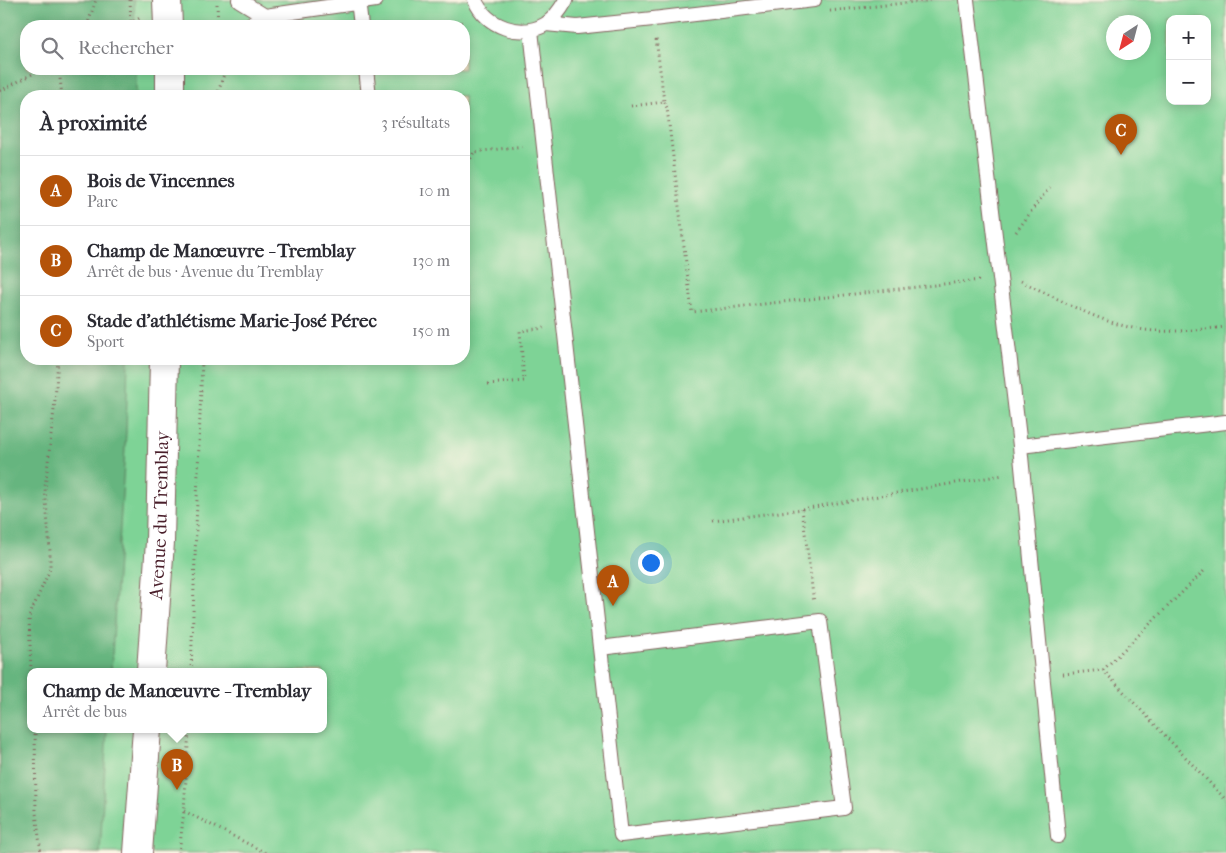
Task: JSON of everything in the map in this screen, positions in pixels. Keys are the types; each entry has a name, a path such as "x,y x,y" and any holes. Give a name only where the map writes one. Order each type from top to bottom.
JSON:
{"main road":[{"path":"167,0 168,20"},
{"path":"170,75 170,90"},
{"name":"Avenue du Tremblay","path":"150,668 160,542 164,365"},
{"path":"138,853 146,733"}],"lane":[{"path":"239,0 265,16"},
{"path":"258,20 265,16 358,1 376,0"},
{"path":"475,0 485,16 499,26 515,31 531,30 546,24 558,14 566,0"},
{"path":"546,24 577,27 790,1 814,0"},
{"path":"966,0 1020,446 1058,836"},
{"path":"358,1 360,20"},
{"path":"531,30 544,143 564,325 600,648 621,835 844,808 820,621 600,648"},
{"path":"367,75 368,90"},
{"path":"1020,446 1226,422"}],"path":[{"path":"89,20 96,0"},
{"path":"130,0 131,20"},
{"path":"218,0 218,20"},
{"path":"653,19 664,102 667,108 692,312 985,279"},
{"path":"0,91 31,75"},
{"path":"60,75 61,90"},
{"path":"219,90 224,75"},
{"path":"631,106 664,102"},
{"path":"470,160 474,152 544,143"},
{"path":"1011,238 1050,188"},
{"path":"1016,278 1095,316 1126,326 1156,331 1226,327"},
{"path":"488,384 524,381 520,331 564,325"},
{"path":"31,668 29,617 50,570 46,488 58,365"},
{"path":"192,668 202,365"},
{"path":"713,520 802,509 1006,475"},
{"path":"802,509 816,622"},
{"path":"1042,676 1103,670 1206,569"},
{"path":"1103,670 1226,798"},
{"path":"35,733 36,813 41,853"},
{"path":"179,853 184,810 189,733"},
{"path":"184,810 266,853"}],"green space":[{"path":"0,0 1226,0 1226,853 0,853"},
{"path":"0,0 134,0 135,20 20,20 20,75 136,75 136,90 20,90 20,365 128,365 126,432 111,668 27,668 27,733 107,733 100,853 0,853"}],"place":[{"name":"Stade d'athlétisme Marie-José Pérec","path":"1121,155"},
{"name":"Bois de Vincennes","path":"613,606"},
{"name":"Champ de Manœuvre - Tremblay","path":"177,790"}]}
